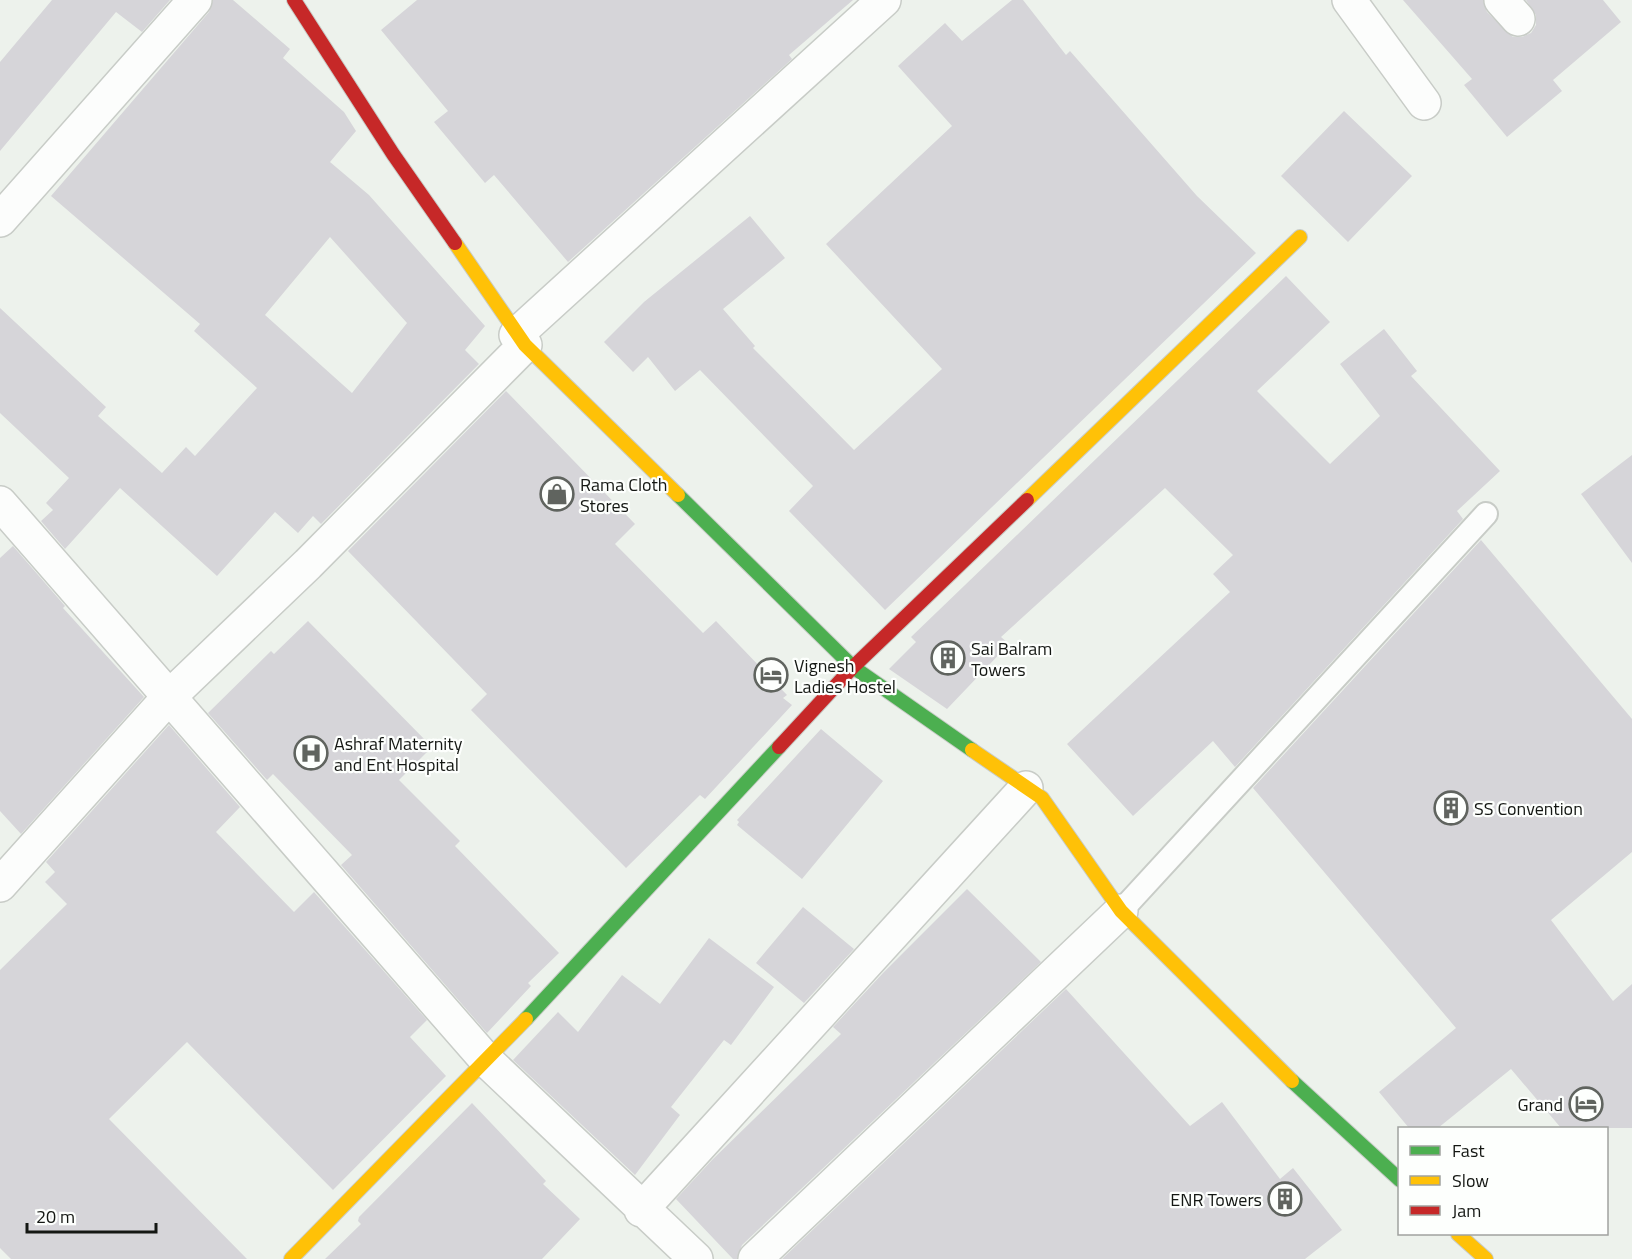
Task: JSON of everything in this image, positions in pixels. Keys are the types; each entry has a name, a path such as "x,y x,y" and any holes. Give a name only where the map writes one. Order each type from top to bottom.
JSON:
{"street":[{"path":"0,220 195,0"},
{"path":"294,0 521,340 854,667 1042,798 1121,911 1255,1047 1398,1178"},
{"path":"0,885 168,698 308,564 521,340 884,0"},
{"path":"1349,0 1424,103"},
{"path":"291,1259 487,1061 854,667 1300,237"},
{"path":"0,503 487,1061 641,1210 696,1259"},
{"path":"641,1210 1026,788"},
{"path":"755,1259 1121,911"},
{"path":"1460,1235 1486,1259"}],"lane":[{"path":"1121,911 1486,514"}],"building":[{"path":"52,0 170,0 142,32 116,12 0,151 0,62"},
{"path":"213,0 233,0 290,49 283,58 344,112 356,131 330,162 369,195 485,326 465,350 479,364 321,524 313,516 298,533 275,512 217,576 120,488 65,549 41,521 53,510 46,503 69,478 0,413 0,308 106,407 98,416 162,473 186,447 195,456 257,388 194,331 200,324 51,196 209,12","holes":["330,237 407,323 352,393 265,315"]},
{"path":"417,0 853,0 789,55 792,59 568,262 494,175 485,183 434,122 448,111 381,30"},
{"path":"1012,0 1023,0 1066,55 1070,51 1197,196 1256,253 885,610 789,511 813,486 700,370 675,391 648,357 633,372 604,342 644,302 750,216 785,258 723,309 755,346 753,348 854,450 942,369 826,244 952,126 898,66 945,23 962,41"},
{"path":"1403,0 1483,0 1487,12 1513,37 1522,37 1531,33 1536,25 1536,15 1526,0 1603,0 1621,22 1553,80 1562,91 1507,137 1464,85 1472,79"},
{"path":"1344,111 1412,176 1348,242 1281,176"},
{"path":"1286,276 1330,322 1257,391 1330,464 1380,416 1340,364 1384,329 1417,371 1411,376 1500,471 1457,511 1463,519 1235,767 1213,741 1133,816 1067,744 1230,592 1213,574 1233,555 1165,488 1001,637 1009,644 947,709 889,669 916,642 911,637"},
{"path":"506,391 635,524 615,544 703,633 716,621 787,695 783,698 792,705 705,799 700,795 626,868 471,710 487,694 348,551"},
{"path":"1632,455 1632,563 1581,494"},
{"name":"SS Convention","path":"1481,540 1632,719 1632,852 1551,920 1613,1001 1632,984 1632,1128 1560,1127 1511,1069 1439,1127 1408,1127 1379,1092 1456,1028 1253,788"},
{"path":"13,546 65,606 63,608 144,697 21,834 0,811 0,558"},
{"path":"308,621 432,747 399,780 460,841 455,846 559,953 528,983 531,986 487,1033 341,865 352,855 273,774 267,780 208,713 271,651 274,654"},
{"path":"169,725 240,807 216,832 294,912 314,892 427,1020 410,1037 446,1076 333,1190 187,1042 109,1119 247,1259 11,1259 0,1248 0,970 67,904 45,882 55,872 46,862"},
{"path":"821,729 883,781 802,879 737,825 739,822 737,820"},
{"path":"967,889 1041,962 742,1245 737,1259 733,1259 676,1199 712,1160 841,1034 833,1027"},
{"path":"803,907 854,949 804,1003 756,963"},
{"path":"709,938 774,987 731,1045 724,1040 671,1107 680,1115 635,1175 513,1060 558,1012 578,1032 622,975 660,1004"},
{"path":"1066,989 1190,1126 1222,1102 1280,1179 1293,1168 1342,1230 1305,1259 782,1259"},
{"path":"472,1103 546,1181 543,1184 580,1219 542,1259 325,1259 361,1224 358,1221 359,1217"}],"traffic: fast":[{"path":"678,495 853,667 972,750"},
{"path":"526,1019 779,747"},
{"path":"1292,1081 1398,1178"}],"traffic: slow":[{"path":"1027,500 1300,237"},
{"path":"455,243 525,345 678,495"},
{"path":"972,750 1042,798 1121,911 1292,1081"},
{"path":"291,1259 526,1019"},
{"path":"1459,1235 1486,1259"}],"traffic: jam":[{"path":"294,0 393,154 455,243"},
{"path":"779,747 853,667 1027,500"}],"place":[{"name":"Rama Cloth Stores","path":"557,494"},
{"name":"Sai Balram Towers","path":"948,658"},
{"name":"Vignesh Ladies Hostel","path":"771,675"},
{"name":"Ashraf Maternity and Ent Hospital","path":"311,753"},
{"name":"SS Convention","path":"1451,808"},
{"name":"Grand","path":"1586,1104"},
{"name":"ENR Towers","path":"1285,1199"}]}
